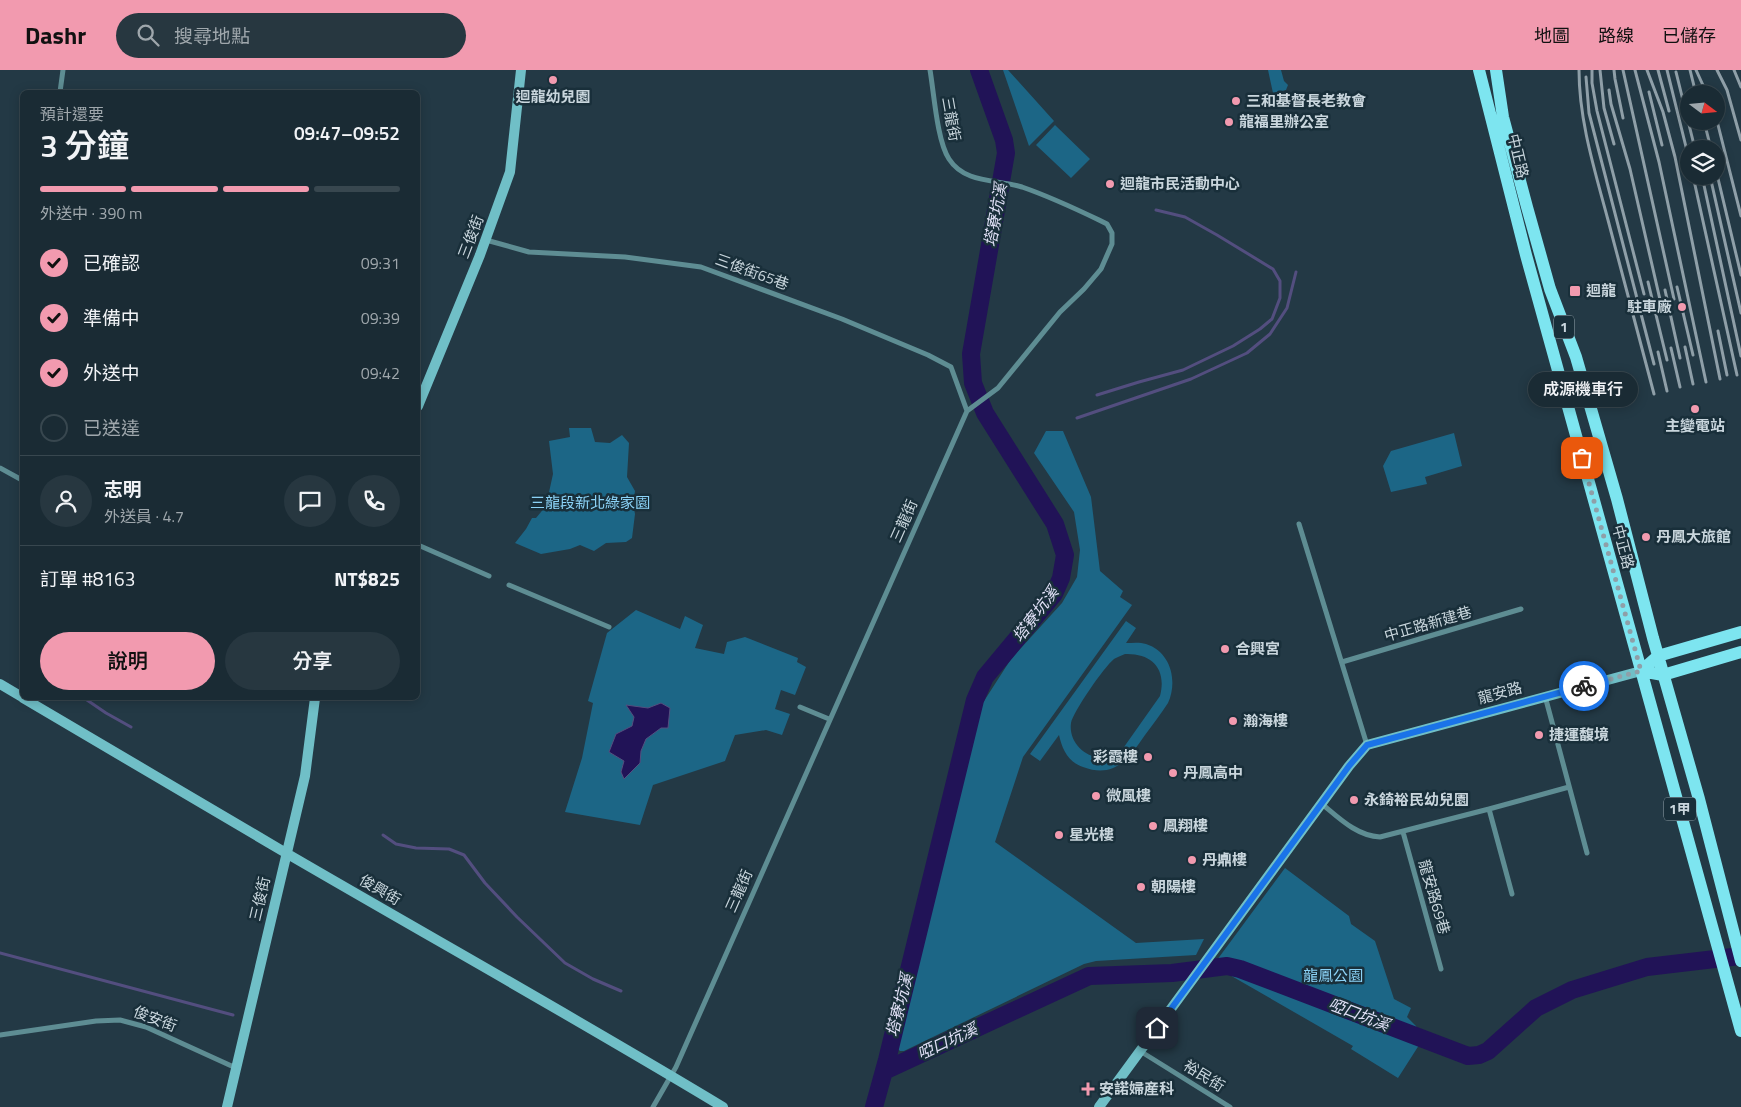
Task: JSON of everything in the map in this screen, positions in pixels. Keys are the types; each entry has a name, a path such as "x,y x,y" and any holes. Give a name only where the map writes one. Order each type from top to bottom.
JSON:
{"main road":[{"name":"中正路","path":"1480,70 1513,204 1741,1031"},
{"name":"中正路","path":"1496,70 1503,117 1535,235 1550,289 1581,375 1617,499 1739,954"},
{"path":"1641,671 1658,656 1741,632"},
{"path":"1641,671 1663,675 1741,652"}],"street":[{"path":"60,90 63,70"},
{"name":"三俊街","path":"420,401 486,240 510,172 521,70"},
{"name":"三龍街","path":"653,1107 671,1076 967,412 998,388 1060,312 1091,283 1101,270 1112,244 1112,233 1107,224 1020,186 992,182 962,172 944,151 930,70"},
{"name":"三俊街65巷","path":"486,240 529,252 625,257 683,264 724,274 842,319 928,355 951,367 967,412"},
{"path":"0,468 20,479"},
{"path":"1099,1107 1349,766 1367,745 1299,524"},
{"path":"420,546 489,576"},
{"path":"509,584 609,627"},
{"name":"中正路新建巷","path":"1342,662 1521,609"},
{"name":"龍安路","path":"1367,745 1641,671"},
{"name":"俊興街","path":"0,684 20,695"},
{"path":"1545,696 1587,853"},
{"name":"俊興街","path":"28,700 286,853 723,1107"},
{"name":"三俊街","path":"226,1107 305,776 315,700"},
{"path":"800,707 829,719"},
{"path":"1321,804 1360,832 1371,837 1380,837 1489,810 1569,787"},
{"path":"1489,810 1512,894"},
{"name":"龍安路69巷","path":"1402,832 1441,969"},
{"name":"俊安街","path":"0,1035 96,1021 120,1020 146,1027 236,1068"},
{"name":"裕民街","path":"1140,1051 1230,1107"}],"green space":[{"path":"1003,70 1008,70 1054,121 1029,146"},
{"path":"1268,70 1281,70 1284,81 1288,85 1286,90 1273,93"},
{"path":"1055,125 1090,159 1071,178 1036,145"},
{"name":"三龍段新北綠家園","path":"569,428 591,428 595,442 610,443 622,435 629,443 627,477 635,491 632,538 626,542 606,543 594,551 580,545 570,549 541,554 515,543 532,518 536,518 546,506 553,474 549,441 570,437"},
{"path":"1046,431 1063,431 1091,497 1100,571 1123,591 1120,597 1132,605 1023,757 995,842 1136,943 1204,939 1196,955 1096,961 1084,964 904,1051 900,1051 896,1047 897,1041 977,712 1011,659 1062,603 1077,577 1080,550 1074,512 1034,453"},
{"path":"1454,433 1462,466 1425,477 1427,484 1391,492 1383,466 1391,451"},
{"path":"636,610 680,629 685,616 703,625 695,648 724,654 727,642 745,637 798,658 797,662 806,667 795,695 781,690 775,709 790,714 782,735 766,730 735,735 725,761 653,785 640,825 565,812 582,758 593,703 588,701 607,633"},
{"path":"1126,621 1136,628 1126,643 1146,644 1155,648 1167,660 1172,677 1171,694 1168,703 1133,751 1120,764 1104,770 1094,770 1078,765 1066,754 1059,735 1040,761 1030,754","holes":["1125,654 1143,656 1155,664 1161,678 1160,696 1124,747 1112,755 1093,756 1076,744 1071,730 1073,717 1109,664 1114,659"]},
{"name":"龍鳳公園","path":"1285,868 1349,916 1351,924 1375,941 1394,999 1411,1008 1407,1017 1416,1026 1421,1042 1398,1078 1351,1049 1353,1046 1228,974 1236,972 1279,989 1282,979 1236,961 1217,960"}],"shaded area":[{"path":"661,703 670,708 668,728 661,728 646,739 641,751 640,763 624,779 621,772 624,761 609,752 616,734 632,726 634,717 626,705 648,708"}],"waterway":[{"name":"塔寮坑溪","path":"874,1107 975,700 985,677 1054,594 1061,578 1065,555 1055,524 985,413 973,383 971,354 1006,153 1004,140 979,70"},
{"path":"1097,395 1183,370 1233,346 1272,319 1280,298 1280,281 1273,269 1185,217 1156,210"},
{"path":"1077,418 1191,379 1247,353 1270,334 1287,308 1296,272"},
{"path":"87,700 131,727"},
{"path":"383,835 396,844 416,848 449,849 464,855 485,883 565,963 593,979 621,991"},
{"path":"0,953 233,1015"},
{"name":"啞口坑溪","path":"884,1071 1089,976 1172,973 1227,966 1240,969 1468,1056 1479,1055 1488,1051 1536,1008 1572,990 1647,967 1741,956"}],"railway":[{"path":"1579,70 1582,108 1589,146 1654,394"},
{"path":"1592,70 1592,83 1597,111 1644,294"},
{"path":"1600,70 1604,108 1614,144"},
{"path":"1614,70 1623,118"},
{"path":"1623,70 1674,299"},
{"path":"1635,70 1659,162 1706,382"},
{"path":"1647,70 1663,112 1675,157 1720,379"},
{"path":"1658,70 1669,111"},
{"path":"1667,70 1684,140"},
{"path":"1690,70 1694,85"},
{"path":"1696,70 1703,85"},
{"path":"1717,70 1727,90 1741,140"},
{"path":"1734,70 1741,87"},
{"path":"1676,72 1693,140"},
{"path":"1586,77 1589,113 1654,364"},
{"path":"1609,90 1611,104 1630,169 1661,304"},
{"path":"1649,92 1662,145"},
{"path":"1706,130 1709,140"},
{"path":"1719,130 1741,216"},
{"path":"1695,185 1737,375"},
{"path":"1704,185 1741,356"},
{"path":"1712,185 1741,313"},
{"path":"1720,185 1741,275"},
{"path":"1648,282 1667,360"},
{"path":"1677,287 1693,355"},
{"path":"1665,290 1680,358"},
{"path":"1718,331 1727,375"},
{"path":"1685,347 1693,384"},
{"path":"1671,348 1680,387"},
{"path":"1658,352 1667,391"}],"way so far":[{"path":"1582,458 1641,671 1584,686"}],"place":[{"name":"迴龍幼兒園","path":"553,80"},
{"name":"三和基督長老教會","path":"1236,101"},
{"name":"龍福里辦公室","path":"1229,122"},
{"name":"迴龍市民活動中心","path":"1110,184"},
{"name":"迴龍","path":"1575,291"},
{"name":"駐車廠","path":"1682,307"},
{"name":"主變電站","path":"1695,409"},
{"name":"成源機車行","path":"1582,458"},
{"name":"丹鳳大旅館","path":"1646,537"},
{"name":"合興宮","path":"1225,649"},
{"name":"瀚海樓","path":"1233,721"},
{"name":"捷運馥境","path":"1539,735"},
{"name":"彩霞樓","path":"1148,757"},
{"name":"丹鳳高中","path":"1173,773"},
{"name":"微風樓","path":"1096,796"},
{"name":"永錡裕民幼兒園","path":"1354,800"},
{"name":"鳳翔樓","path":"1153,826"},
{"name":"星光樓","path":"1059,835"},
{"name":"丹鼑樓","path":"1192,860"},
{"name":"朝陽樓","path":"1141,887"},
{"name":"安諾婦産科","path":"1088,1089"}],"route":[{"path":"1157,1028 1349,766 1367,745 1584,686"}]}
